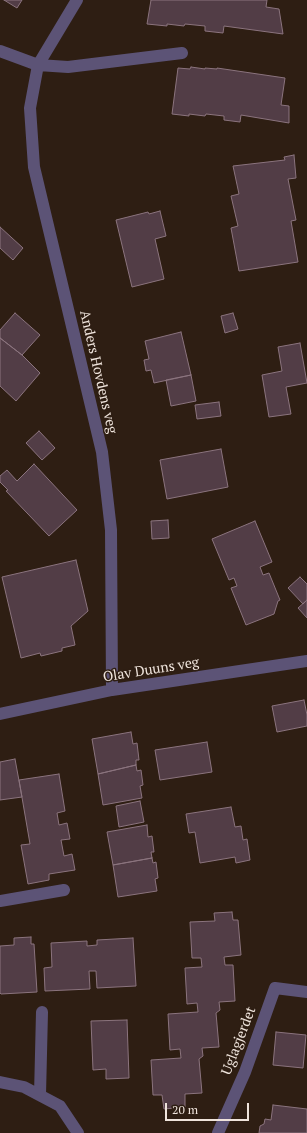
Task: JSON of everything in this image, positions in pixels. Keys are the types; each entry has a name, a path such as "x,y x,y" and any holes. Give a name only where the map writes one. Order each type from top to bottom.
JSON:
{"street":[{"name":"Anders Hovdens veg","path":"77,0 38,65 30,108 34,167 102,452 111,530 112,690"},
{"path":"0,51 38,65 68,67 182,53"},
{"name":"Olav Duuns veg","path":"0,714 112,690 307,661"},
{"path":"0,901 64,890"},
{"name":"Uglagjerdet","path":"218,1133 245,1072 275,988 307,992"},
{"path":"40,1095 42,1012"},
{"path":"0,1082 24,1087 60,1106 78,1133"}],"building":[{"path":"4,0 22,0 17,8"},
{"path":"151,0 267,0 266,7 279,9 283,34 224,26 223,33 205,31 205,26 167,24 167,26 147,24"},
{"path":"191,67 205,69 217,68 285,78 281,105 289,106 289,123 241,115 240,122 224,120 224,116 189,114 189,116 172,114 178,68 190,69"},
{"path":"294,155 296,178 288,179 296,220 291,221 298,262 239,271 231,228 238,226 231,196 239,194 233,166 285,160 284,157"},
{"path":"160,211 166,236 155,239 164,279 132,287 116,220 148,212 149,214"},
{"path":"0,227 23,248 13,260 0,248"},
{"path":"15,313 40,335 22,355 0,338 0,330"},
{"path":"233,313 238,329 225,333 221,316"},
{"path":"181,332 191,375 154,383 151,370 146,371 144,360 149,359 145,341"},
{"path":"0,338 22,355 40,373 16,401 0,386"},
{"path":"300,343 307,383 286,387 291,414 269,417 262,375 282,371 278,347"},
{"path":"191,375 196,401 171,406 166,380"},
{"path":"219,402 221,416 197,419 195,405"},
{"path":"39,431 55,448 42,460 26,443"},
{"path":"221,449 228,487 167,499 160,460"},
{"path":"34,464 77,510 49,536 6,491 8,490 0,482 0,476 7,470 17,481"},
{"path":"168,520 169,538 152,539 151,521"},
{"path":"255,521 272,562 260,567 263,575 269,573 280,600 278,601 274,614 246,625 231,588 237,586 234,578 229,580 212,539"},
{"path":"76,560 88,611 71,626 75,645 62,648 62,651 41,656 40,653 21,658 2,577"},
{"path":"300,577 307,584 307,600 303,604 288,588"},
{"path":"307,600 307,618 298,608"},
{"path":"304,700 307,715 307,726 277,732 272,706"},
{"path":"131,732 133,744 137,743 139,760 136,760 136,765 98,774 92,739"},
{"path":"207,742 212,772 160,780 155,750"},
{"path":"15,759 22,797 0,800 0,762"},
{"path":"136,765 137,771 141,770 143,785 140,786 142,798 103,805 98,774"},
{"path":"59,774 65,811 57,813 59,825 67,823 70,839 61,840 64,856 72,854 75,870 49,874 49,880 28,884 21,845 30,844 19,780"},
{"path":"140,801 144,822 119,827 116,806"},
{"path":"231,807 235,827 241,826 243,840 247,839 250,860 236,863 235,857 200,863 195,832 189,833 186,814"},
{"path":"147,825 148,837 152,836 154,852 151,852 152,858 113,865 107,832"},
{"path":"152,858 153,863 156,862 158,878 155,879 157,891 118,897 113,865"},
{"path":"232,912 233,920 238,920 241,955 224,957 225,965 233,965 235,1001 219,1002 220,1010 216,1013 219,1047 202,1048 203,1056 199,1059 202,1093 185,1094 185,1107 164,1109 162,1095 153,1095 151,1060 181,1058 180,1049 170,1050 168,1014 198,1012 197,1003 187,1004 185,968 202,967 201,958 192,958 190,922 215,921 214,913"},
{"path":"31,937 31,944 34,944 37,992 1,994 0,946 14,945 14,938"},
{"path":"133,938 136,986 97,988 96,971 89,971 90,989 45,991 44,968 52,967 51,943 87,941 87,946 97,945 97,940"},
{"path":"127,1020 129,1078 106,1079 106,1069 93,1070 91,1021"},
{"path":"276,1032 306,1035 303,1068 273,1065"},
{"path":"273,1105 307,1109 307,1133 259,1133 260,1126 264,1124 265,1119 271,1120"}]}
